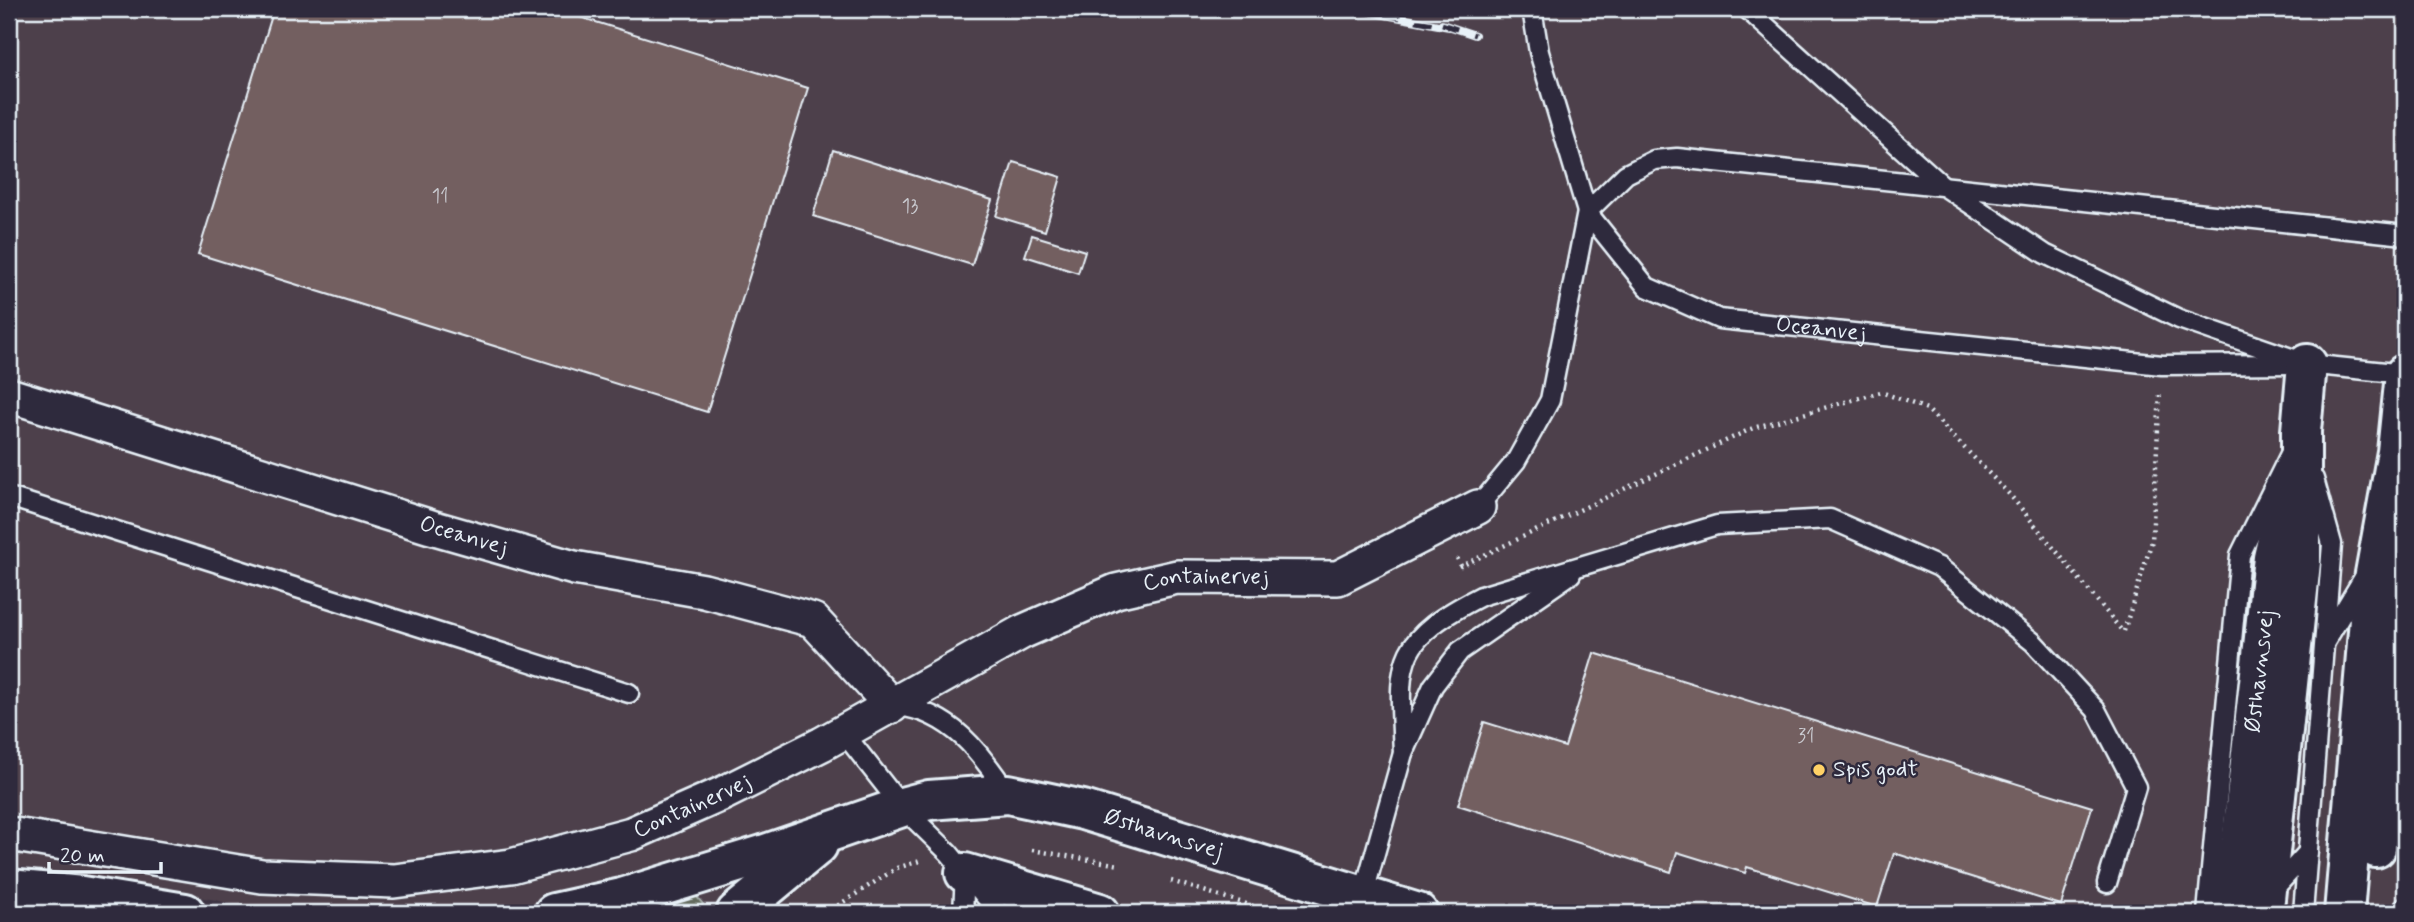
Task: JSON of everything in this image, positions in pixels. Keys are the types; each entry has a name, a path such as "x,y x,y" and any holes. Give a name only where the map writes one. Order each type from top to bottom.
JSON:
{"street":[{"name":"Østhavnsvej","path":"2252,908 2273,558 2301,431 2307,364"},
{"path":"2369,913 2401,600 2401,470 2405,374"},
{"name":"Oceanvej","path":"9,395 431,527 574,568 704,591 813,620 892,706"},
{"path":"2343,913 2371,596 2379,551 2401,470"},
{"path":"1438,527 1478,507"},
{"name":"Containervej","path":"9,834 262,876 407,879 511,866 631,834 724,793 892,706 1022,632 1116,591 1177,577 1338,578 1438,527"},
{"name":"Østhavnsvej","path":"554,913 622,898 833,833 902,807 942,799 1008,794 1083,810 1418,913"},
{"name":"Østhavnsvej","path":"736,913 833,833"},
{"path":"965,873 1100,913"},
{"path":"9,889 82,896 186,913"}],"lane":[{"name":"Oceanvej","path":"1532,9 1539,52 1587,212 1647,287 1718,319 2162,365 2307,364 2405,374"},
{"name":"Oceanvej","path":"1747,9 1942,185 2057,260 2179,319 2307,364"},
{"path":"1478,507 1516,461 1550,400 1587,212 1626,174 1654,160 1677,158 2405,235"},
{"path":"2301,431 2332,544 2303,913"},
{"path":"2207,913 2240,555 2301,431"},
{"path":"9,497 629,693"},
{"path":"1403,754 1400,677 1404,661 1422,634 1438,621 1481,596 1717,525 1830,519 1939,567 2033,642 2096,710 2136,786 2108,883"},
{"path":"2324,645 2379,551"},
{"path":"1363,895 1403,754 1433,686 1460,651 1583,566"},
{"path":"892,706 923,709 964,736 1008,794"},
{"path":"843,732 902,807 999,913"},
{"path":"2252,908 2308,852"},
{"path":"962,913 965,873"},
{"path":"2405,906 2405,913"}],"path":[{"path":"1438,527 1461,566 1753,428 1881,392 1927,409 2010,495 2123,632 2152,541 2162,365"}],"shaded area":[{"path":"9,9 2405,9 2405,913 264,913 216,900 9,865"}],"green space":[{"path":"697,897 703,904 698,913 624,913"}],"building":[{"path":"274,9 554,9 808,88 707,412 198,254"},
{"path":"833,150 992,200 972,265 813,216"},
{"path":"1013,162 1061,177 1045,231 996,216"},
{"path":"1032,235 1085,251 1078,273 1025,256"},
{"path":"1594,653 2092,807 2061,905 1894,853 1877,907 1747,867 1745,873 1677,852 1671,872 1458,805 1484,722 1565,747"}],"railway":[{"path":"1353,9 1449,27"},
{"path":"1442,24 1475,35"}],"place":[{"name":"Spis godt","path":"1819,770"}]}
